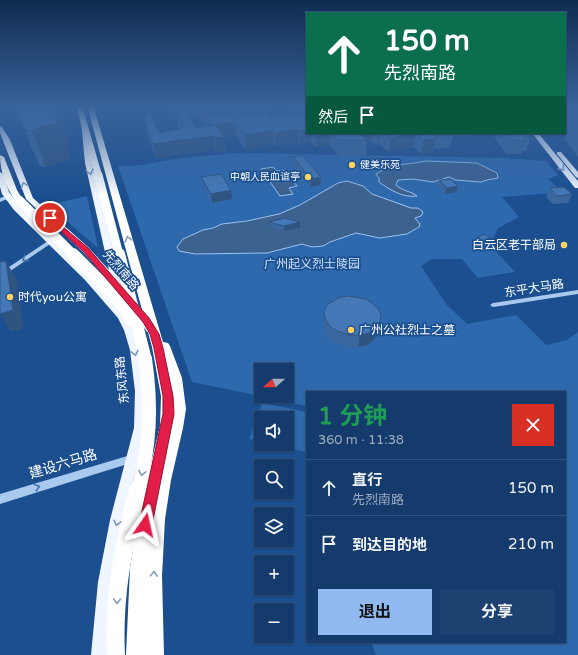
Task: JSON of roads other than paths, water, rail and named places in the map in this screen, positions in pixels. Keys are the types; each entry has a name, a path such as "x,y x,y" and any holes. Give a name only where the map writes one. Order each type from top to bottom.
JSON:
{"highway":[{"path":"88,136 146,356 149,385 150,416 148,443 142,475 127,531 117,589 116,655"},
{"path":"99,136 139,277 168,396 166,426 146,517 139,568 136,655"},
{"path":"0,157 13,190 9,199 112,293 138,328"},
{"path":"139,277 170,363 178,394 176,428 163,480 157,519 153,576 154,655"}],"main road":[{"name":"先烈南路","path":"4,136 30,199 81,246 117,284 146,320 154,334"},
{"name":"东风东路","path":"85,136 88,163 117,284 122,316 129,330 135,350 141,391 141,417 134,458 117,520 108,564 102,606 99,655"},
{"path":"537,136 577,181"},
{"path":"545,136 577,181"},
{"name":"先烈南路","path":"0,137 10,149"},
{"path":"0,174 9,199 22,215 51,241 96,286 122,316"},
{"path":"64,254 70,255 79,251 81,246"}],"street":[{"path":"0,276 51,241"},
{"name":"东平大马路","path":"493,305 578,292"},
{"name":"建设六马路","path":"0,498 134,458 144,452 160,438 166,426"}],"place":[{"name":"健美乐苑","path":"352,165"},
{"name":"中朝人民血谊亭","path":"308,177"},
{"name":"白云区老干部局","path":"564,245"},
{"name":"时代you公寓","path":"10,297"},
{"name":"广州公社烈士之墓","path":"351,330"}],"park label":[{"name":"广州起义烈士陵园","path":"312,264"}]}
